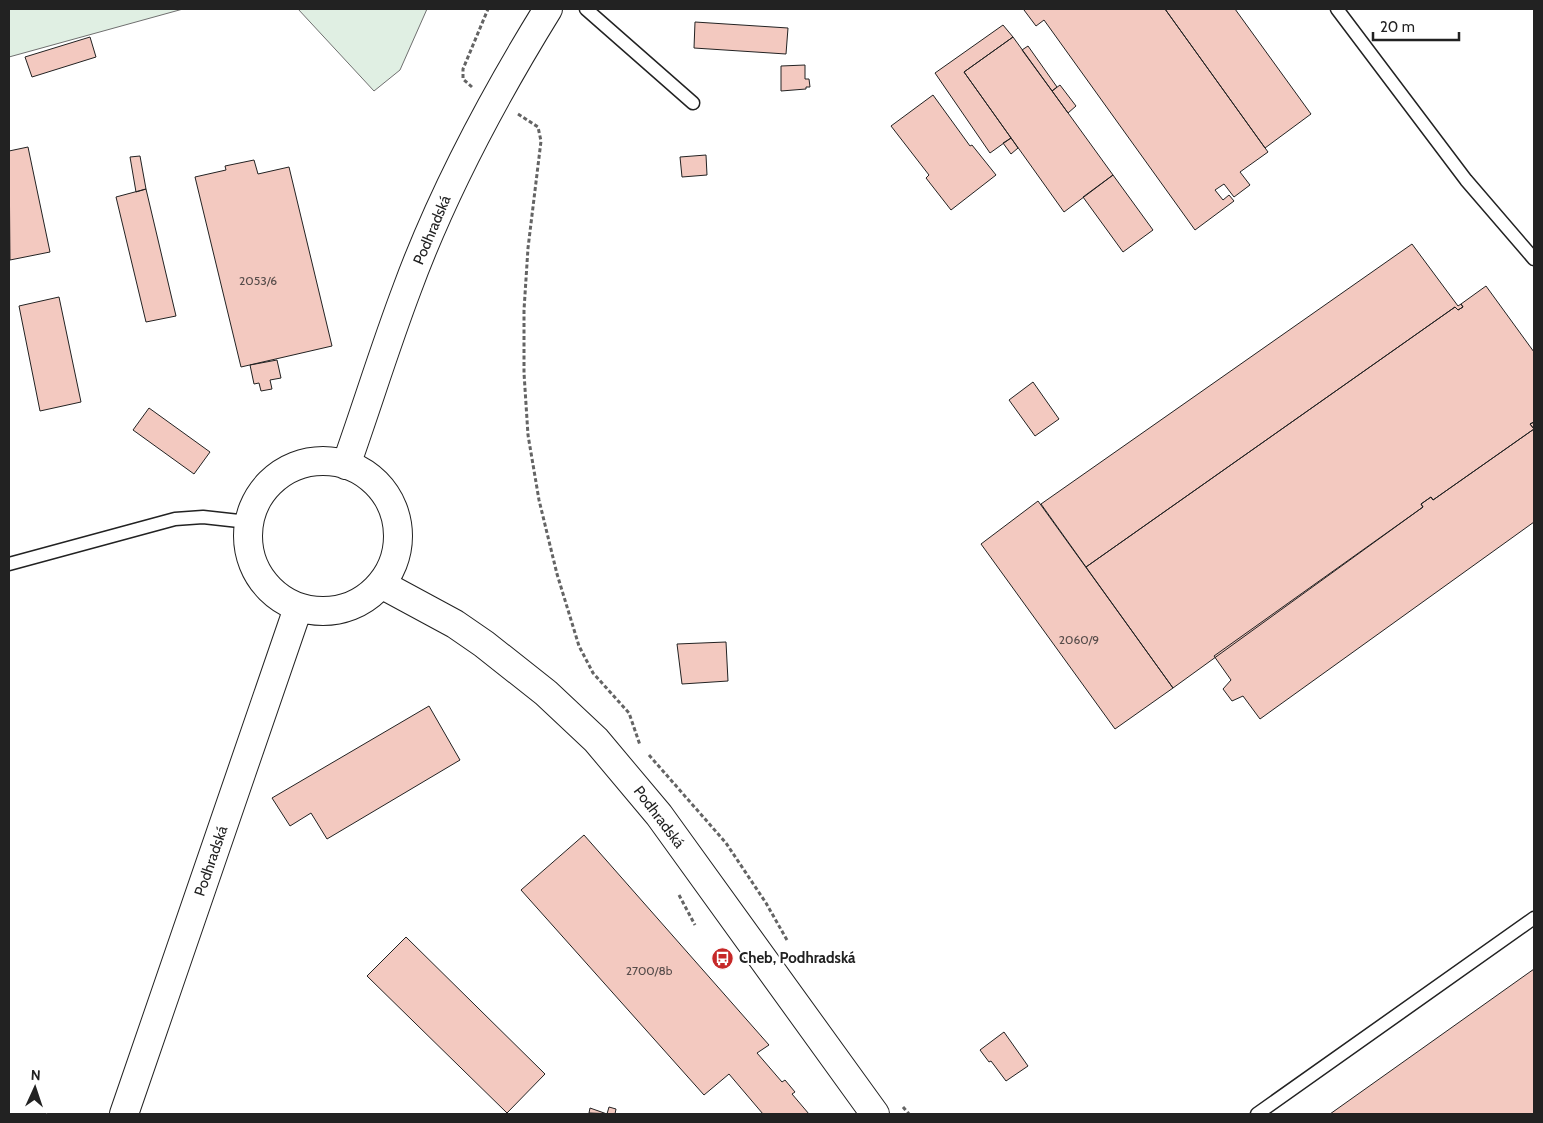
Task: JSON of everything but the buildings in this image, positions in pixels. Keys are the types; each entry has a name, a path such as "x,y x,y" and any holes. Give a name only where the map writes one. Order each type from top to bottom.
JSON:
{"main road":[{"name":"Podhradská","path":"346,465 407,288 456,173 519,56 548,9"},
{"path":"315,461 346,465 374,482 385,494 397,524 396,556 381,584 370,595 343,609 313,612 298,608 271,592 257,574 249,552 247,538 248,522 253,507 261,493 284,471 315,461"},
{"name":"Podhradská","path":"381,584 455,624 484,644 546,693 596,740 659,815 875,1114"},
{"name":"Podhradská","path":"124,1114 298,608"}],"lane":[{"path":"586,9 692,103"},
{"path":"1337,9 1466,180 1534,259"},
{"path":"9,564 175,519 203,517 248,522"},
{"path":"1257,1114 1534,918"}],"path":[{"path":"471,86 463,79 463,69 488,9"},
{"path":"516,113 538,127 541,141 528,248 524,310 524,373 528,434 539,500 552,555 579,646 593,673 629,713 639,744 726,843 766,903 790,946"},
{"path":"898,1099 909,1114"}],"green space":[{"path":"9,9 183,9 9,57"},
{"path":"298,9 427,9 400,70 374,91"}],"place":[{"name":"Cheb, Podhradská","path":"723,958"}]}
